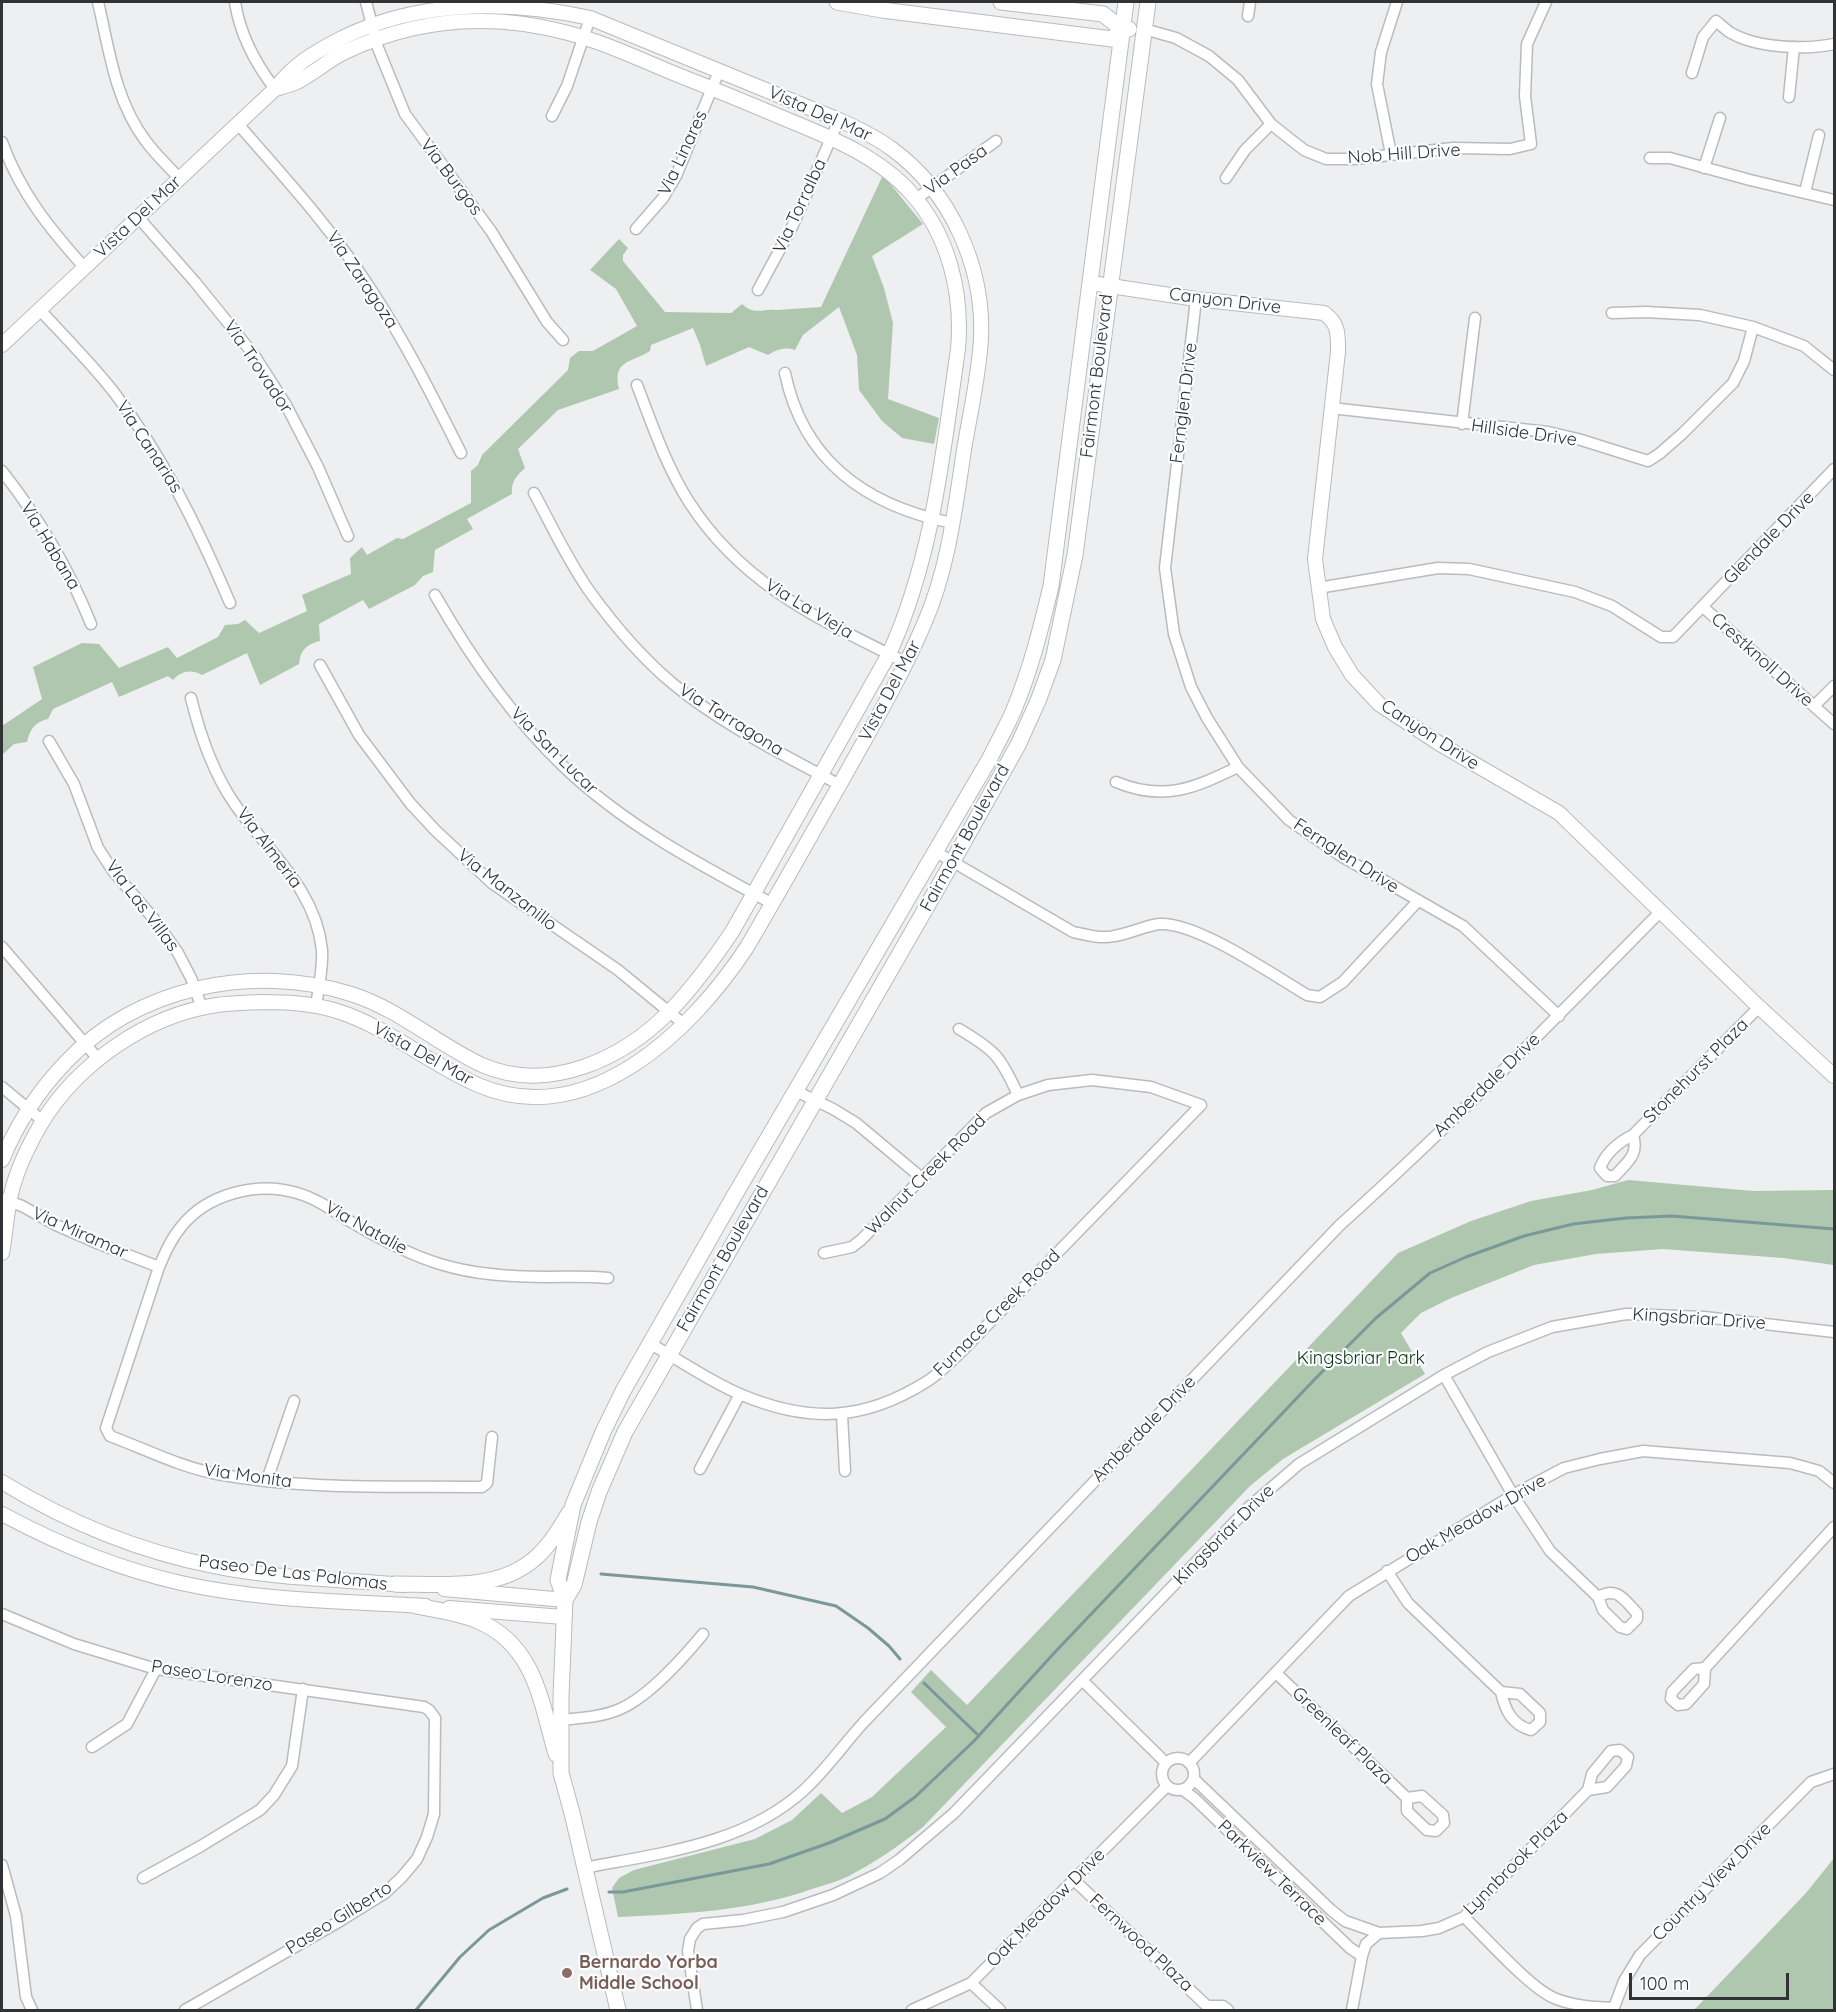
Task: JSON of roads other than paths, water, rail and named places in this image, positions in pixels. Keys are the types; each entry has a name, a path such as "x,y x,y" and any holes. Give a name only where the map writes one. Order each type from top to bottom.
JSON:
{"main road":[{"path":"837,2 882,10 1112,39 1122,29"},
{"path":"1001,2 1103,14 1122,29 1144,29"},
{"name":"Fairmont Boulevard","path":"565,1600 558,1580 573,1505 603,1432 649,1343 936,852 990,758 1014,710 1039,638 1052,575 1126,2"},
{"name":"Fairmont Boulevard","path":"618,2010 561,1773 565,1600 574,1585 589,1522 625,1432 1018,745 1053,660 1075,555 1148,2"},
{"path":"395,1584 454,1584 490,1580 512,1573 523,1568 542,1551 573,1505"},
{"path":"416,1606 477,1620 503,1636 514,1646 526,1661 538,1689 561,1773"}],"street":[{"path":"98,2 111,62 128,112 145,140 179,178"},
{"path":"235,2 242,32 249,49 275,89"},
{"name":"Via Burgos","path":"366,2 375,39 397,98 410,121 472,204 547,322 563,340"},
{"path":"456,2 457,22"},
{"name":"Vista Del Mar","path":"2,345 275,89 288,72 323,48 371,25 401,15 456,2 522,3 564,10 590,18 839,120 876,138 913,167 944,204 968,253 975,276 981,320 978,364 943,570 907,663 773,904 730,974 685,1025 638,1062 610,1078 584,1089 526,1097 481,1086 451,1072 379,1028 339,1011 316,1005 250,1002 202,1008 171,1018 129,1039 99,1059 65,1092 43,1122 5,1201 2,1253"},
{"path":"475,2 475,21"},
{"path":"1248,16 1250,2"},
{"path":"1391,154 1377,84 1381,52 1396,2"},
{"name":"Nob Hill Drive","path":"1144,29 1176,38 1209,56 1238,80 1271,124 1304,150 1326,159 1354,159 1453,148 1510,149 1531,144 1525,96 1527,44 1546,2"},
{"path":"552,116 567,86 590,18"},
{"name":"Vista Del Mar","path":"2,1160 28,1110 48,1082 85,1044 126,1016 158,1000 195,989 259,980 319,986 351,994 376,1004 484,1066 525,1075 556,1075 582,1068 603,1059 631,1042 670,1011 709,966 754,894 889,654 916,585 932,519 958,349 960,315 956,280 938,235 916,199 902,184 872,160 831,138 712,88 583,38 537,26 475,21 423,27 375,39 332,59 297,82 275,89"},
{"path":"1692,73 1702,37 1716,21 1731,33 1775,45 1794,47 1834,44"},
{"path":"1789,97 1794,47"},
{"name":"Via Linares","path":"636,229 655,208 673,181 719,71"},
{"path":"1704,168 1719,118"},
{"name":"Via Torralba","path":"758,290 793,225 839,120"},
{"name":"Via Zaragoza","path":"238,124 333,236 370,287 413,360 460,453"},
{"path":"1226,178 1245,150 1271,124"},
{"path":"1804,192 1820,135"},
{"name":"Via Pasa","path":"916,199 996,141"},
{"path":"2,142 8,160 35,210 84,267"},
{"path":"1650,158 1670,158 1834,200"},
{"name":"Via Trovador","path":"138,217 228,321 254,355 291,416 318,467 348,536"},
{"name":"Canyon Drive","path":"1091,283 1197,299 1324,313 1333,320 1338,332 1338,352 1315,559 1323,619 1335,647 1352,675 1379,704 1440,744 1559,813 1834,1076"},
{"name":"Fernglen Drive","path":"1197,299 1165,568 1174,634 1191,687 1207,718 1238,767 1289,820 1341,856 1462,926 1558,1016"},
{"name":"Via Canarias","path":"39,309 112,390 145,435 175,485 230,603"},
{"path":"1612,313 1700,315 1753,327 1804,346 1834,370"},
{"path":"1462,424 1475,318"},
{"name":"Hillside Drive","path":"1331,408 1548,432 1648,461 1682,434 1733,383 1744,361 1753,327"},
{"path":"785,373 789,395 803,427 819,451 833,466 859,487 888,504 932,519 952,523"},
{"name":"Via La Vieja","path":"637,385 667,460 684,493 700,518 733,555 789,602 907,663"},
{"name":"Glendale Drive","path":"1703,607 1834,469"},
{"name":"Via Habana","path":"2,471 51,541 78,592 91,624"},
{"name":"Via Tarragona","path":"534,493 590,591 633,646 653,666 689,697 715,714 840,784"},
{"name":"Crestknoll Drive","path":"1318,588 1438,568 1469,569 1575,592 1612,606 1661,637 1673,637 1703,607 1834,724"},
{"name":"Via San Lucar","path":"435,595 463,642 510,709 564,767 633,822 773,904"},
{"name":"Via Manzanillo","path":"320,665 359,735 410,803 435,830 493,884 618,970 685,1025"},
{"path":"1814,706 1834,686"},
{"name":"Via Almeria","path":"191,698 197,725 219,779 250,825 292,876 315,916 322,952 316,1005"},
{"name":"Via Las Villas","path":"49,741 74,784 98,848 167,936 178,953 202,1008"},
{"path":"1116,782 1134,789 1170,792 1202,784 1238,767"},
{"path":"936,852 1073,932 1113,937 1158,924 1176,925 1203,934 1307,995 1320,997 1343,982 1418,901"},
{"name":"Amberdale Drive","path":"584,1868 698,1845 756,1824 803,1791 864,1722 1340,1225 1558,1016 1661,911"},
{"path":"2,947 99,1059"},
{"name":"Stonehurst Plaza","path":"1633,1134 1759,1006"},
{"path":"959,1029 994,1053 1005,1068 1018,1095"},
{"name":"Walnut Creek Road","path":"824,1253 841,1251 861,1240 986,1113 1018,1095 1048,1085 1092,1080 1151,1087 1201,1104"},
{"path":"2,1087 43,1122"},
{"path":"796,1091 856,1123 923,1179"},
{"name":"Furnace Creek Road","path":"649,1343 740,1394 776,1407 813,1414 842,1415 895,1399 928,1381 958,1355 1201,1104"},
{"name":"Via Natalie","path":"159,1267 170,1242 195,1213 227,1194 249,1189 274,1188 297,1193 320,1202 374,1235 440,1264 505,1276 585,1275 608,1278"},
{"name":"Via Miramar","path":"5,1201 22,1206 56,1225 97,1243 159,1267"},
{"name":"Via Monita","path":"159,1267 106,1428 110,1436 193,1468 217,1474 346,1486 482,1487 487,1483 492,1437"},
{"name":"Kingsbriar Drive","path":"697,2010 688,1951 690,1939 697,1928 703,1924 743,1920 783,1912 833,1894 880,1873 899,1860 954,1814 1249,1507 1299,1464 1444,1375 1488,1352 1552,1327 1626,1314 1704,1317 1834,1332"},
{"path":"1444,1375 1513,1495 1550,1551 1599,1597"},
{"path":"700,1469 740,1394"},
{"path":"267,1480 294,1401"},
{"path":"842,1415 845,1471"},
{"name":"Oak Meadow Drive","path":"1189,1763 1349,1596 1513,1495 1564,1468 1643,1451 1790,1463 1819,1471 1834,1483"},
{"name":"Paseo De Las Palomas","path":"2,1482 52,1510 91,1528 145,1548 188,1560 244,1571 565,1600"},
{"name":"Paseo De Las Palomas","path":"2,1514 48,1537 109,1561 182,1583 252,1594 563,1617"},
{"path":"1705,1668 1834,1527"},
{"path":"1388,1571 1408,1603 1501,1692"},
{"name":"Paseo Lorenzo","path":"2,1614 74,1644 156,1669 424,1707 429,1710"},
{"path":"561,1720 601,1716 622,1709 641,1696 704,1634"},
{"path":"92,1747 127,1724 156,1669"},
{"name":"Greenleaf Plaza","path":"1276,1674 1407,1798"},
{"path":"1083,1680 1166,1763"},
{"path":"143,1878 260,1810 274,1795 292,1766 303,1689"},
{"name":"Paseo Gilberto","path":"185,2010 385,1893 417,1859 427,1838 434,1814 435,1718 429,1710"},
{"path":"1177,1758 1189,1763 1194,1771 1194,1779 1187,1788 1175,1791 1167,1786 1161,1775 1166,1763 1177,1758"},
{"name":"Country View Drive","path":"1613,2009 1624,1981 1640,1955 1811,1782 1834,1774"},
{"name":"Parkview Terrace","path":"1194,1779 1307,1889 1345,1921 1379,1933"},
{"name":"Oak Meadow Drive","path":"912,2010 971,1983 1167,1786"},
{"name":"Parkview Terrace","path":"1183,1790 1350,1948 1362,1956"},
{"name":"Lynnbrook Plaza","path":"1379,1933 1439,1928 1464,1917 1588,1790"},
{"path":"1240,1844 1250,1833"},
{"path":"2,1865 16,1916 26,1997 32,2010"},
{"name":"Fernwood Plaza","path":"1075,1881 1207,2008 1223,2006 1228,2010"},
{"path":"1298,1898 1307,1889"},
{"path":"1464,1917 1530,1981 1552,1998 1579,2006 1613,2009"},
{"path":"1352,2010 1366,1944 1379,1933"},
{"path":"971,1983 1000,2010"}],"waterway":[{"path":"609,1892 623,1892 769,1864 829,1843 885,1819 915,1797 973,1742 1056,1651 1315,1379 1376,1318 1430,1273 1524,1236 1573,1224 1626,1218 1672,1216 1834,1229"},
{"path":"601,1574 753,1587 836,1606 868,1628 900,1659"},
{"path":"924,1683 979,1736"},
{"path":"416,2010 460,1957 489,1930 543,1898 567,1889"}],"place":[{"name":"Bernardo Yorba Middle School","path":"567,1973"}],"park label":[{"name":"Kingsbriar Park","path":"1361,1359"}]}
